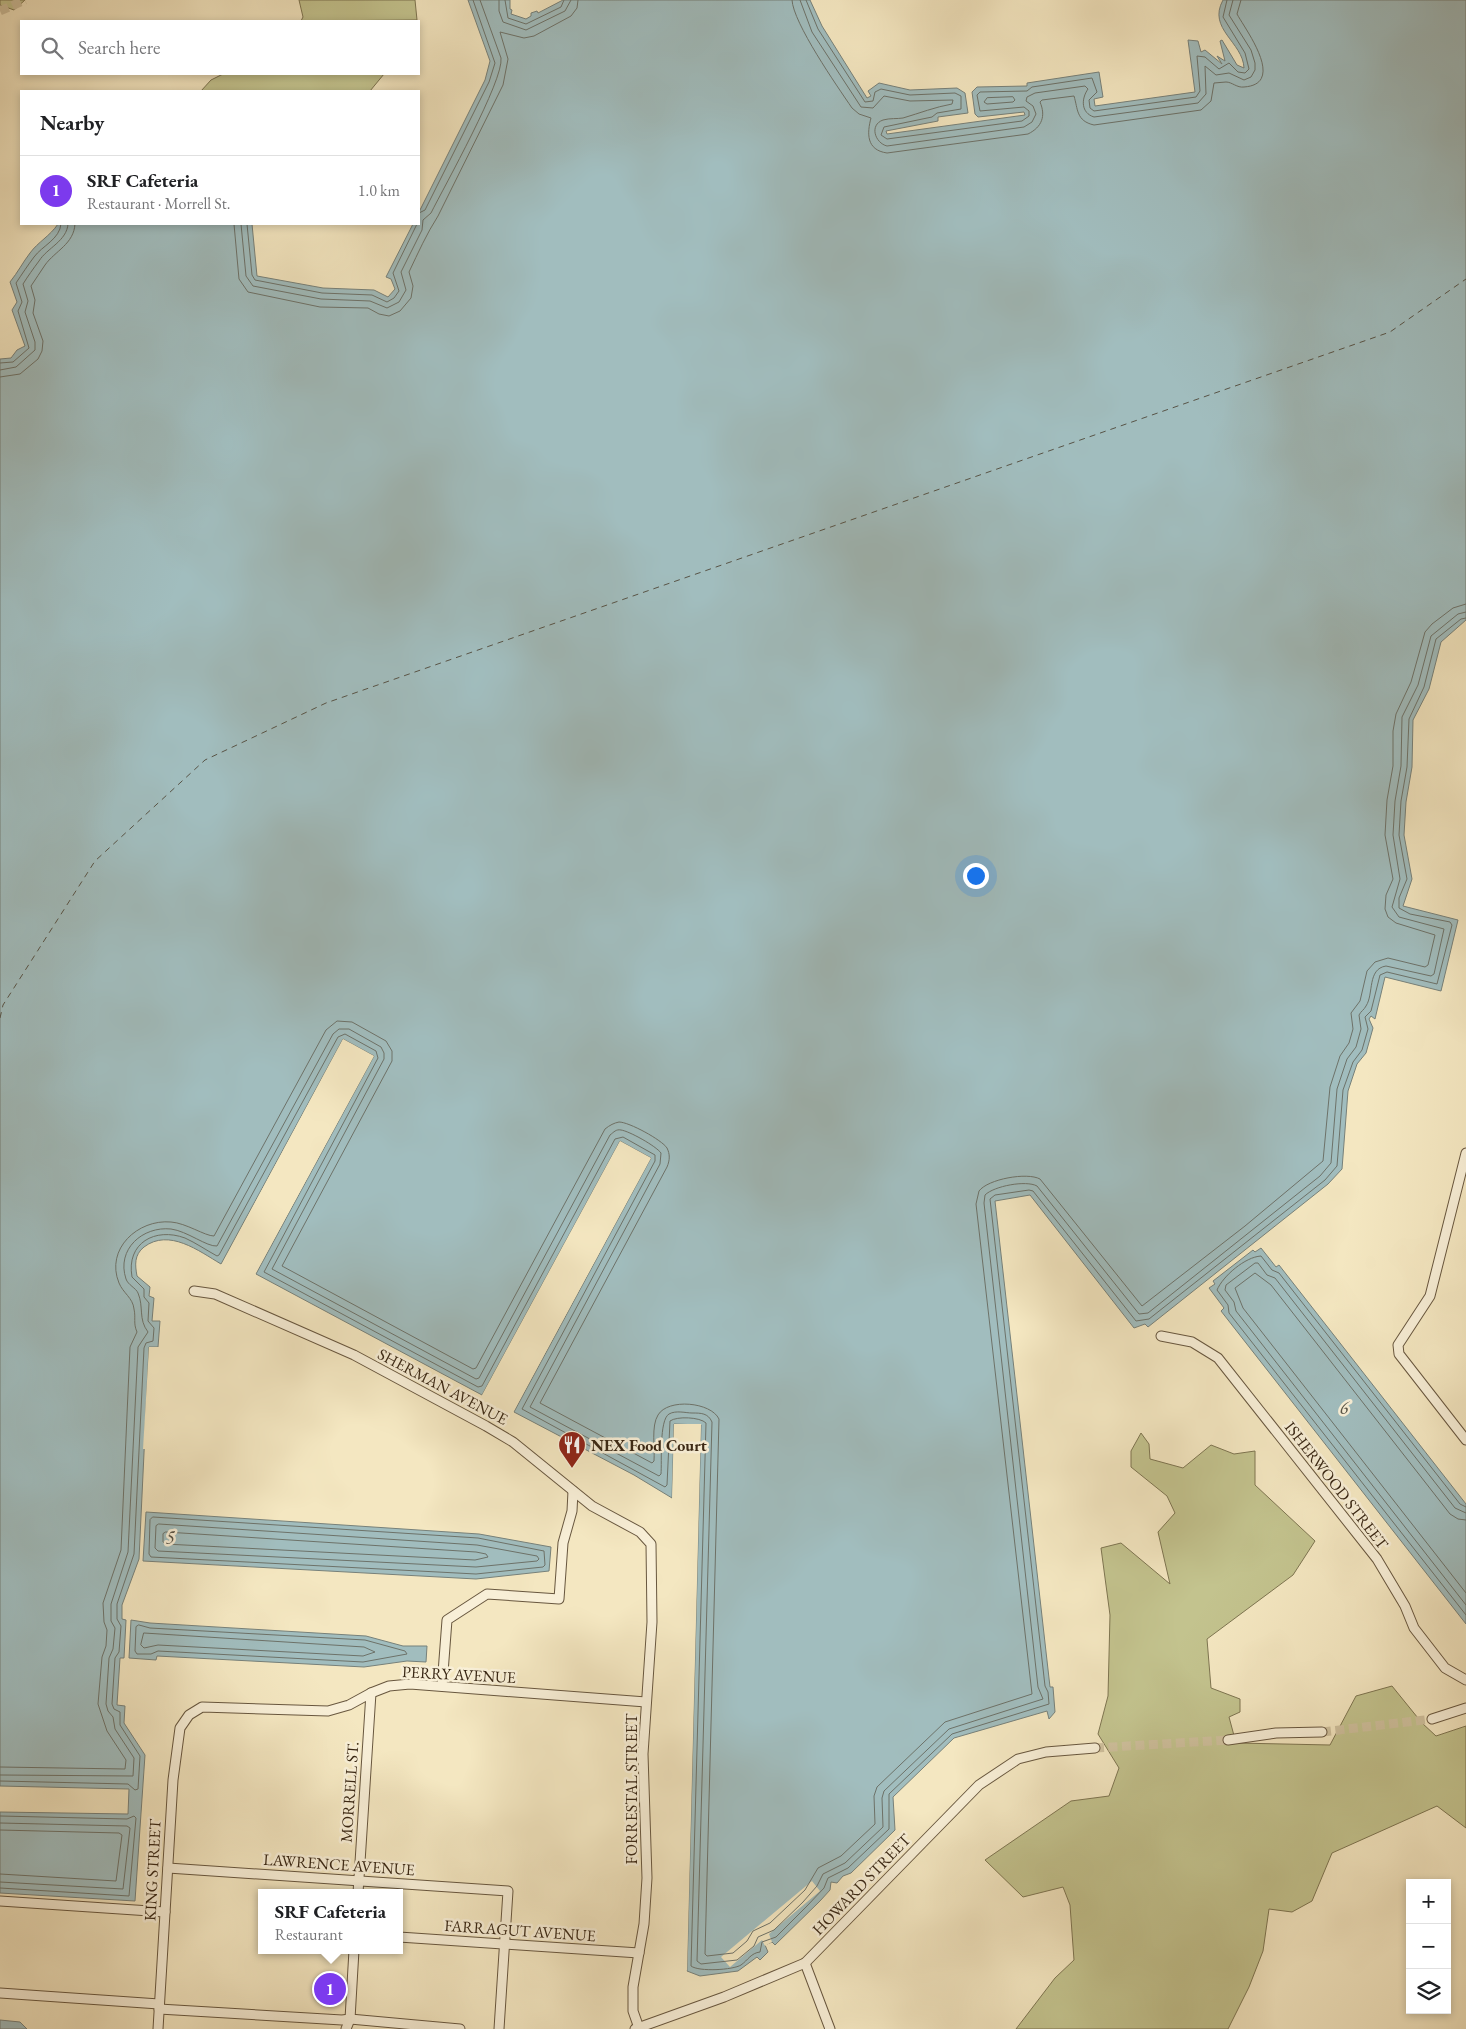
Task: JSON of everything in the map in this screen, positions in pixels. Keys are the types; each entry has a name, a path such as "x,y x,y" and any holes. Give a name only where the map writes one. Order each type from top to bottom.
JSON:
{"street":[{"path":"1466,1153 1430,1296 1398,1345 1399,1354 1466,1440"},
{"name":"SHERMAN AVENUE","path":"194,1291 215,1294 354,1355 513,1442 592,1506 640,1532 651,1544 652,1549"},
{"name":"ISHERWOOD STREET","path":"1161,1336 1192,1342 1218,1358 1377,1559 1405,1606 1414,1628 1445,1668 1466,1680"},
{"path":"442,1686 447,1620 487,1594 559,1599 563,1543 572,1511 573,1491"},
{"name":"FORRESTAL STREET","path":"637,2028 633,2012 633,1987 644,1924 647,1878 643,1754 652,1622 650,1579 652,1549"},
{"name":"PERRY AVENUE","path":"189,1715 202,1707 328,1711 349,1705 389,1686 410,1684 646,1702"},
{"name":"MORRELL ST.","path":"358,1889 371,1693"},
{"path":"1432,1719 1466,1708"},
{"name":"KING STREET","path":"158,2029 171,1791 180,1728 189,1715"},
{"path":"1228,1740 1276,1733 1322,1732"},
{"name":"HOWARD STREET","path":"637,2028 724,1997 805,1963 979,1785 1018,1758 1046,1752 1095,1748"},
{"name":"LAWRENCE AVENUE","path":"168,1868 508,1891 504,1944"},
{"path":"0,1901 165,1912"},
{"name":"FARRAGUT AVENUE","path":"403,1937 638,1953"},
{"path":"499,2029 504,1944"},
{"path":"346,2029 350,2019 354,1954"},
{"path":"805,1963 830,2029"},
{"path":"0,1993 263,2017 350,2019 460,2029"}],"green space":[{"path":"0,0 25,0 14,10 0,5"},
{"path":"299,0 415,0 417,20 302,20 303,17"},
{"path":"221,75 383,75 371,90 202,90 211,80"},
{"path":"1141,1433 1149,1444 1150,1459 1183,1468 1211,1445 1234,1454 1255,1451 1255,1485 1315,1541 1293,1575 1207,1639 1211,1688 1240,1699 1240,1712 1229,1717 1236,1743 1330,1745 1356,1696 1392,1686 1422,1723 1436,1736 1466,1726 1466,1828 1437,1806 1332,1853 1312,1901 1292,1912 1269,1909 1263,1951 1249,1987 1228,2029 1016,2029 1055,1978 1074,1960 1070,1905 1063,1887 1023,1897 985,1860 1071,1801 1109,1796 1119,1768 1098,1734 1108,1696 1110,1615 1101,1548 1121,1543 1170,1584 1158,1532 1175,1513 1167,1496 1131,1467 1131,1451"}],"water":[{"path":"468,0 510,0 511,14 526,19 531,16 531,13 537,11 538,13 563,0 810,0 822,26 867,98 871,96 868,91 879,83 910,90 957,88 965,93 968,113 938,117 938,121 886,131 887,134 1025,115 1024,112 978,117 975,114 972,92 977,87 1027,86 1027,83 1099,72 1103,97 1094,99 1095,106 1195,92 1188,40 1198,41 1201,52 1205,50 1222,64 1217,56 1225,61 1220,41 1222,40 1237,65 1244,68 1238,50 1222,27 1219,19 1219,10 1223,0 1466,0 1466,620 1441,642 1429,689 1413,720 1412,767 1406,802 1404,835 1412,879 1403,906 1458,920 1441,991 1385,977 1375,1019 1371,1016 1369,1019 1373,1028 1366,1053 1357,1064 1348,1091 1342,1169 1328,1184 1148,1327 1145,1324 1134,1328 1030,1195 995,1201 1050,1687 1053,1687 1055,1712 1049,1719 1047,1711 954,1738 893,1797 895,1830 851,1873 843,1876 837,1883 831,1882 830,1890 775,1945 772,1942 765,1945 768,1952 760,1960 757,1957 738,1971 700,1976 687,1971 701,1425 674,1424 672,1498 634,1475 514,1412 651,1158 620,1141 482,1395 256,1274 374,1056 343,1039 221,1264 194,1248 174,1241 163,1240 144,1247 137,1257 137,1276 150,1287 149,1296 154,1298 152,1321 160,1321 158,1347 149,1347 139,1559 122,1605 122,1619 126,1620 124,1658 120,1658 117,1705 125,1706 124,1723 145,1755 135,1901 0,1893 0,1812 128,1814 129,1789 0,1786 0,359 11,358 17,350 25,346 12,310 17,302 10,282 27,256 57,225 252,225 257,276 323,288 374,290 388,297 395,289 391,279 386,277 412,225 420,225 420,210 485,80 490,61"},
{"name":"6","path":"1261,1248 1276,1267 1279,1265 1466,1504 1466,1624 1221,1311 1224,1308 1209,1288 1215,1284 1213,1281 1253,1250 1255,1252"},
{"name":"5","path":"146,1512 479,1534 551,1547 549,1571 476,1579 143,1561"},
{"path":"131,1620 150,1623 366,1636 403,1646 427,1646 426,1662 407,1661 364,1667 157,1656 156,1660 129,1658"},
{"path":"0,2020 20,2022 27,2029 0,2029"}],"pier":[{"path":"343,1039 374,1056 254,1276 371,1057 344,1042 221,1266"},
{"path":"620,1141 651,1158 512,1414 648,1159 621,1144 485,1396 481,1397"},
{"path":"149,1347 158,1347 158,1350 151,1350 146,1449 143,1449"},
{"path":"674,1424 701,1424 687,1971 684,1969 683,1954 699,1427 676,1426 675,1498 672,1500"},
{"path":"812,1881 820,1891 769,1934 772,1942 765,1946 762,1940 730,1967 721,1957"}],"ferry route":[{"path":"0,1018 3,1005 95,861 205,760 326,703 1390,332 1466,279"}],"tunnel":[{"path":"0,11 25,0"},
{"path":"1322,1732 1432,1719"},
{"path":"1095,1748 1228,1740"}],"place":[{"name":"NEX Food Court","path":"572,1469"},
{"name":"SRF Cafeteria","path":"330,1989"}]}
